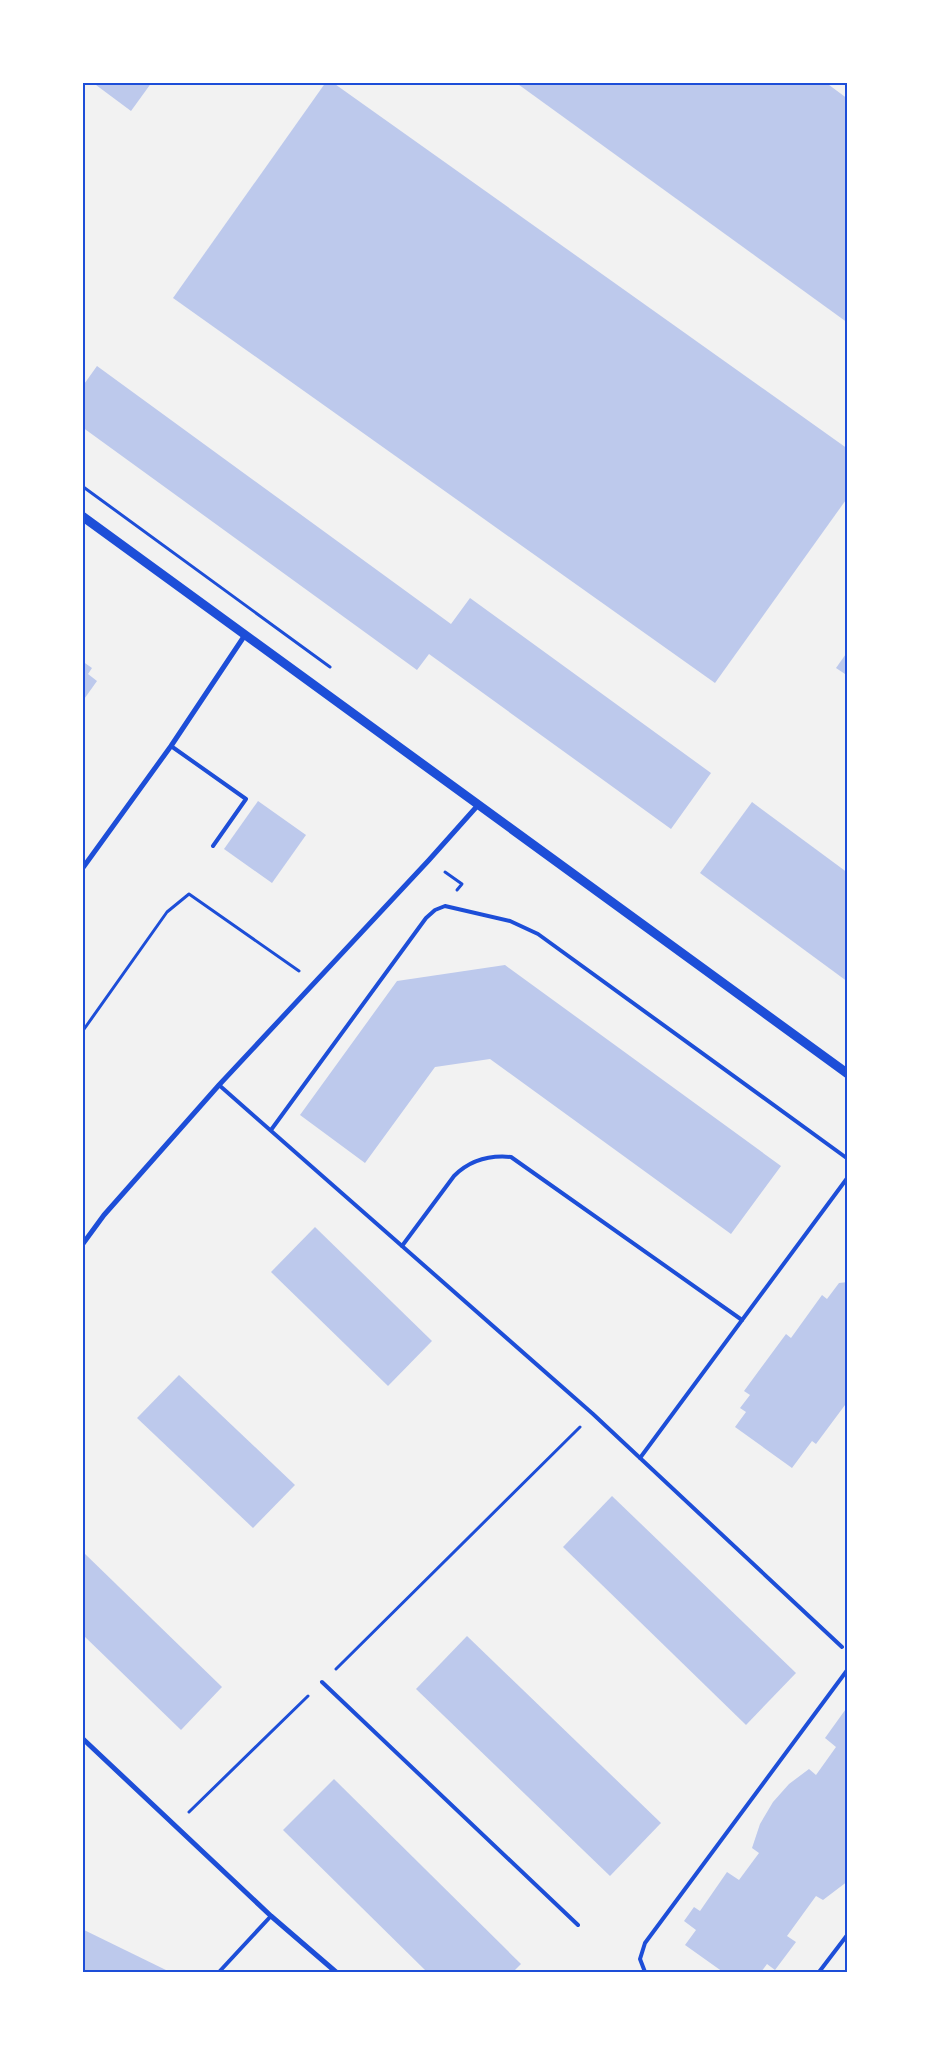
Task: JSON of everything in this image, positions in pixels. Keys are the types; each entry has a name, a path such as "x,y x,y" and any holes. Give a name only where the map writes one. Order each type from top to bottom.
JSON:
{"street":[{"path":"82,516 848,1074"},
{"path":"82,869 171,746 245,635"},
{"path":"82,1245 104,1215 219,1085 479,804"},
{"path":"82,1738 176,1824 271,1916 336,1972"}],"lane":[{"path":"171,746 246,799 213,846"},
{"path":"270,1130 426,918 435,910 445,906 510,921 538,934 848,1159"},
{"path":"219,1085 593,1414 842,1646"},
{"path":"402,1246 454,1176 465,1166 476,1160 512,1157 742,1320"},
{"path":"640,1458 848,1177"},
{"path":"645,1972 640,1958 645,1943 848,1669"},
{"path":"322,1682 578,1925"},
{"path":"218,1972 271,1916"},
{"path":"819,1972 848,1934"}],"path":[{"path":"82,486 278,628"},
{"path":"438,867 462,884 445,906"},
{"path":"82,1032 167,912 189,894 316,982"},
{"path":"176,1824 593,1414"}],"building":[{"path":"92,82 152,82 131,111"},
{"path":"326,82 332,82 848,449 848,497 715,683 173,298"},
{"path":"515,82 825,82 848,99 848,323"},
{"path":"97,366 451,624 470,598 711,773 671,829 429,654 417,670 82,427 82,387"},
{"path":"848,651 848,676 836,668"},
{"path":"82,661 92,668 88,674 97,681 82,702"},
{"path":"258,801 306,835 272,883 224,849"},
{"path":"752,802 848,873 848,982 700,873"},
{"path":"505,965 781,1166 731,1234 490,1059 435,1067 365,1163 300,1115 397,981"},
{"path":"315,1227 432,1341 388,1386 271,1272"},
{"path":"848,1282 848,1401 816,1444 812,1441 792,1468 735,1427 746,1412 740,1408 750,1395 744,1391 786,1334 791,1338 822,1295 827,1299 839,1283"},
{"path":"179,1375 295,1485 253,1528 137,1418"},
{"path":"612,1496 796,1673 746,1725 563,1547"},
{"path":"82,1551 222,1687 181,1730 82,1634"},
{"path":"467,1636 661,1823 610,1876 416,1689"},
{"path":"848,1706 848,1881 823,1900 816,1896 787,1936 796,1942 775,1970 767,1964 761,1972 723,1972 685,1945 696,1930 684,1921 694,1907 700,1911 727,1872 739,1880 759,1853 752,1848 760,1824 773,1802 789,1784 809,1769 816,1775 836,1747 825,1738"},
{"path":"334,1779 521,1964 513,1972 427,1972 283,1830"},
{"path":"82,1929 168,1971 82,1972"}]}
